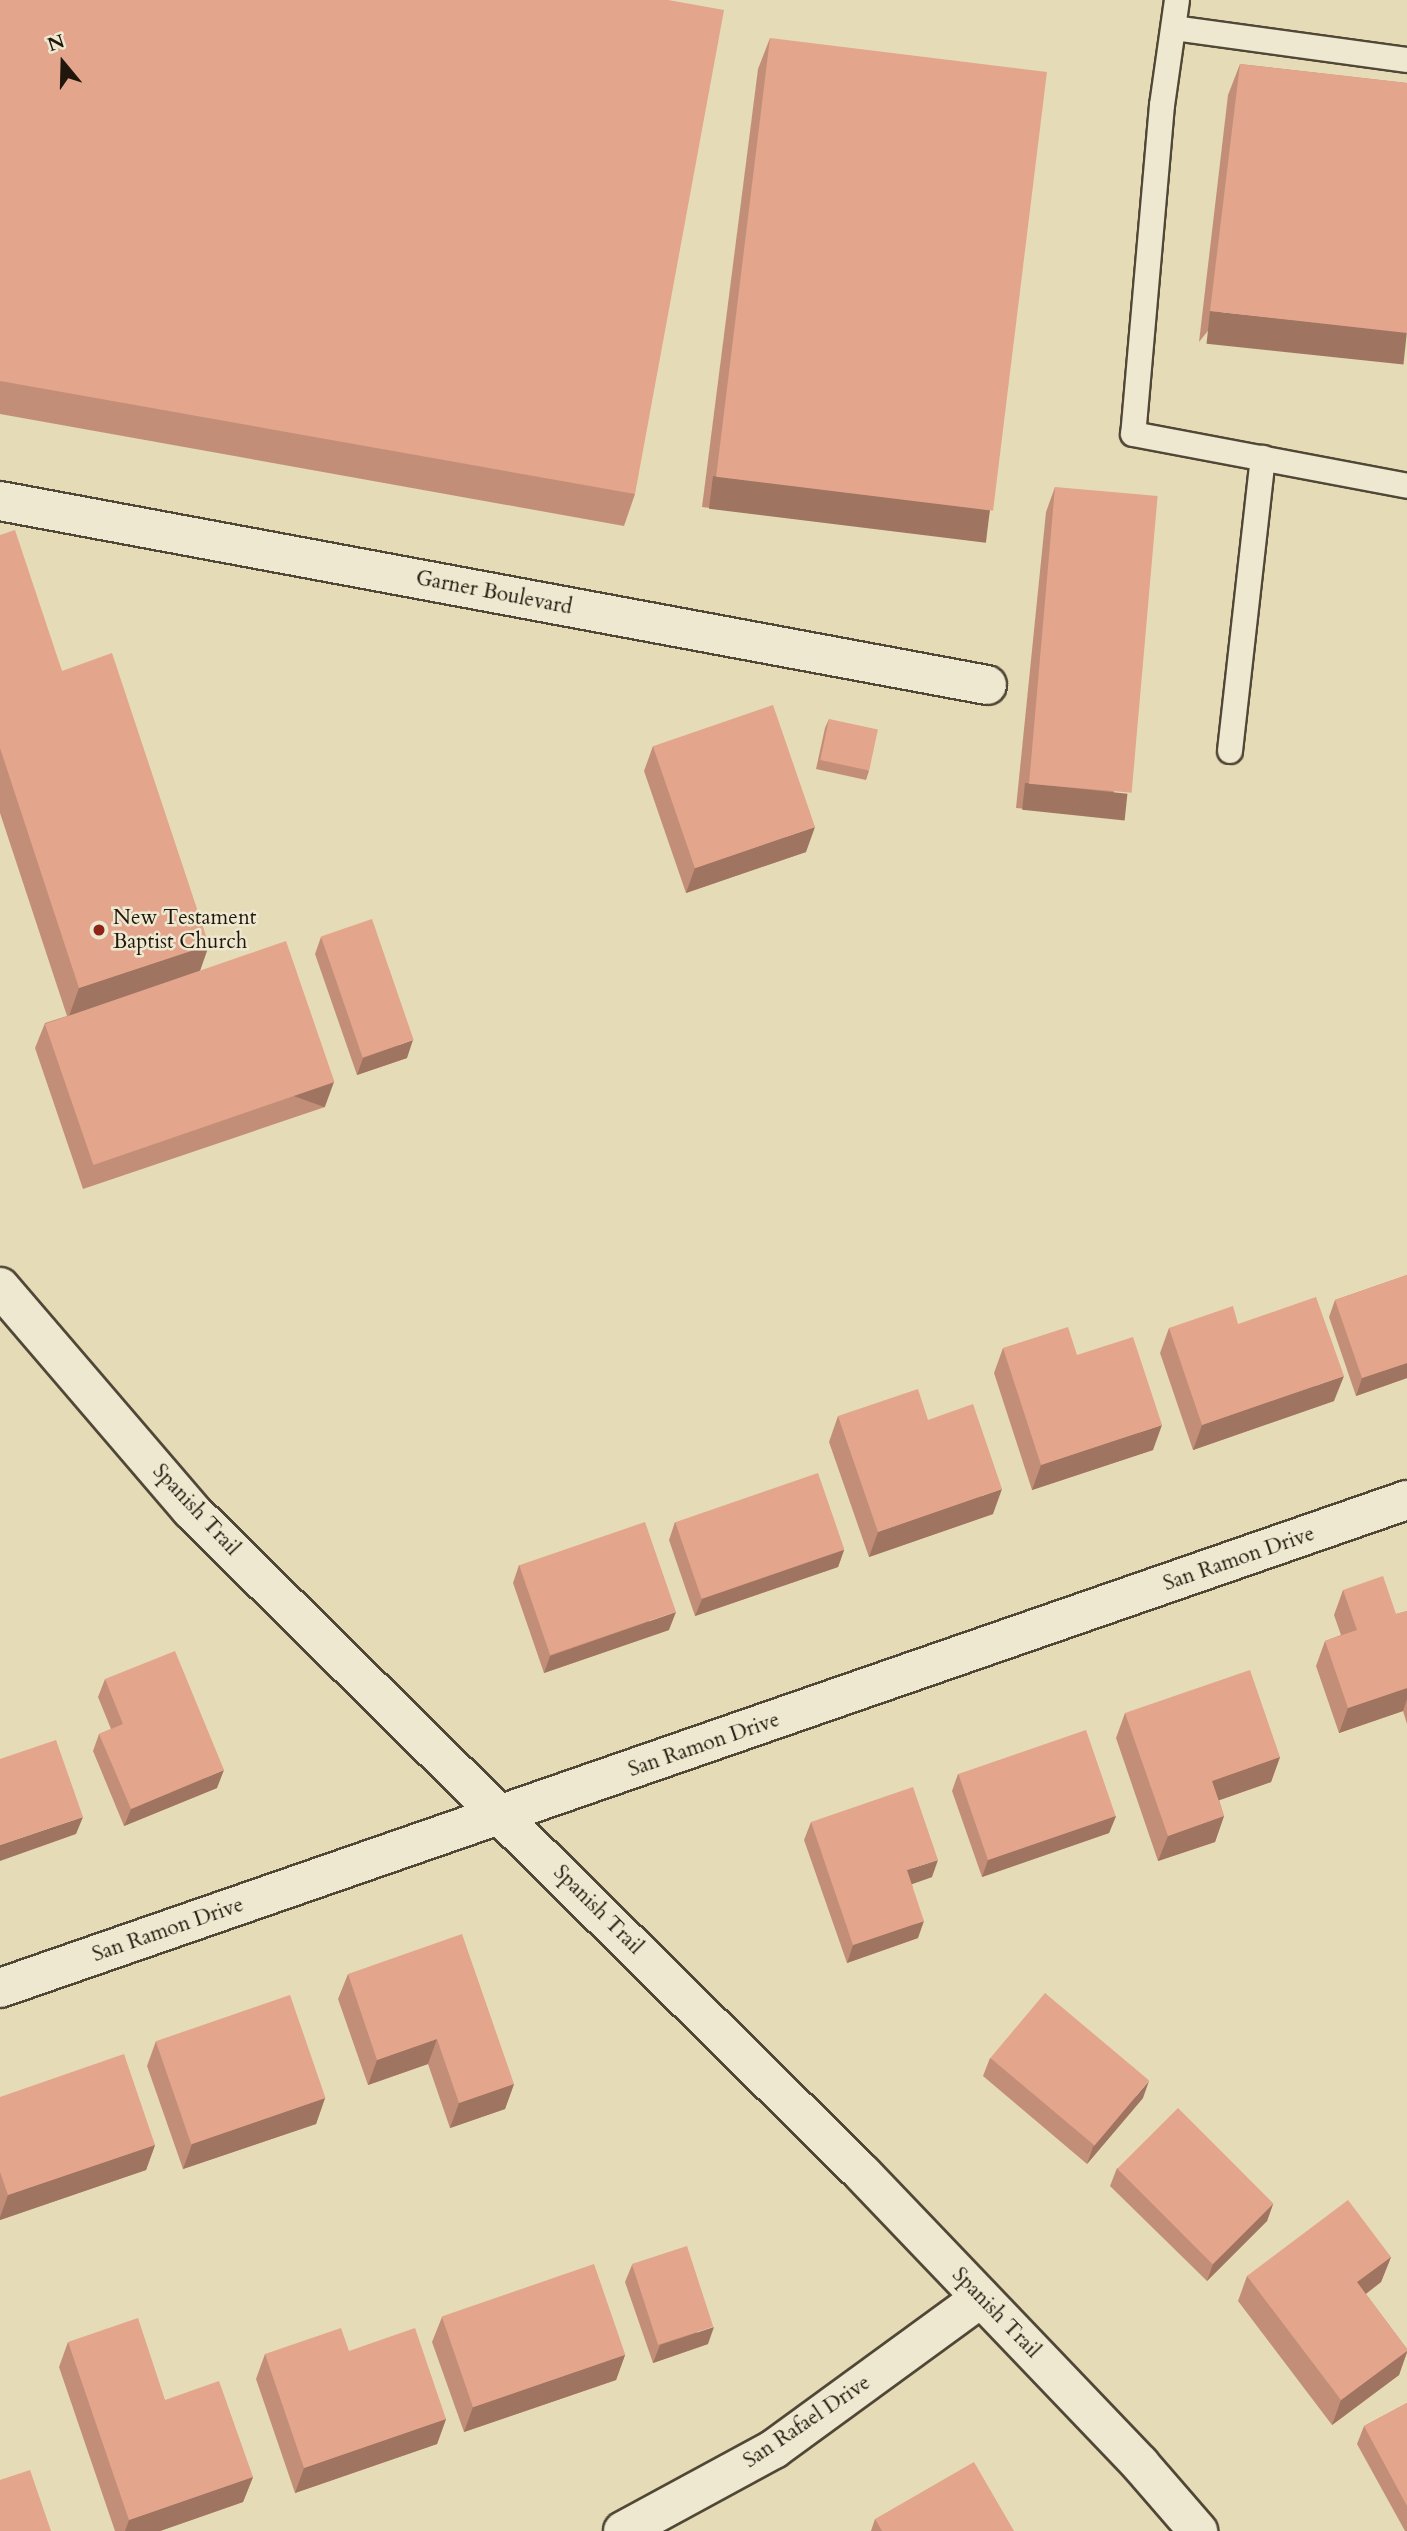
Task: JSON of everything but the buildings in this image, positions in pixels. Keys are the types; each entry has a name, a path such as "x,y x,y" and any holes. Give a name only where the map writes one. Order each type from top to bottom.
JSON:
{"street":[{"name":"Garner Boulevard","path":"0,501 987,685"},
{"name":"Spanish Trail","path":"0,1287 191,1510 502,1814 981,2298 1198,2531"},
{"name":"San Ramon Drive","path":"0,1988 1407,1500"},
{"name":"San Rafael Drive","path":"623,2531 774,2449 981,2298"}],"lane":[{"path":"1177,0 1162,105 1133,434 1407,486"},
{"path":"1174,28 1407,60"},
{"path":"1230,751 1263,458"}],"place":[{"name":"New Testament Baptist Church","path":"99,930"}]}
